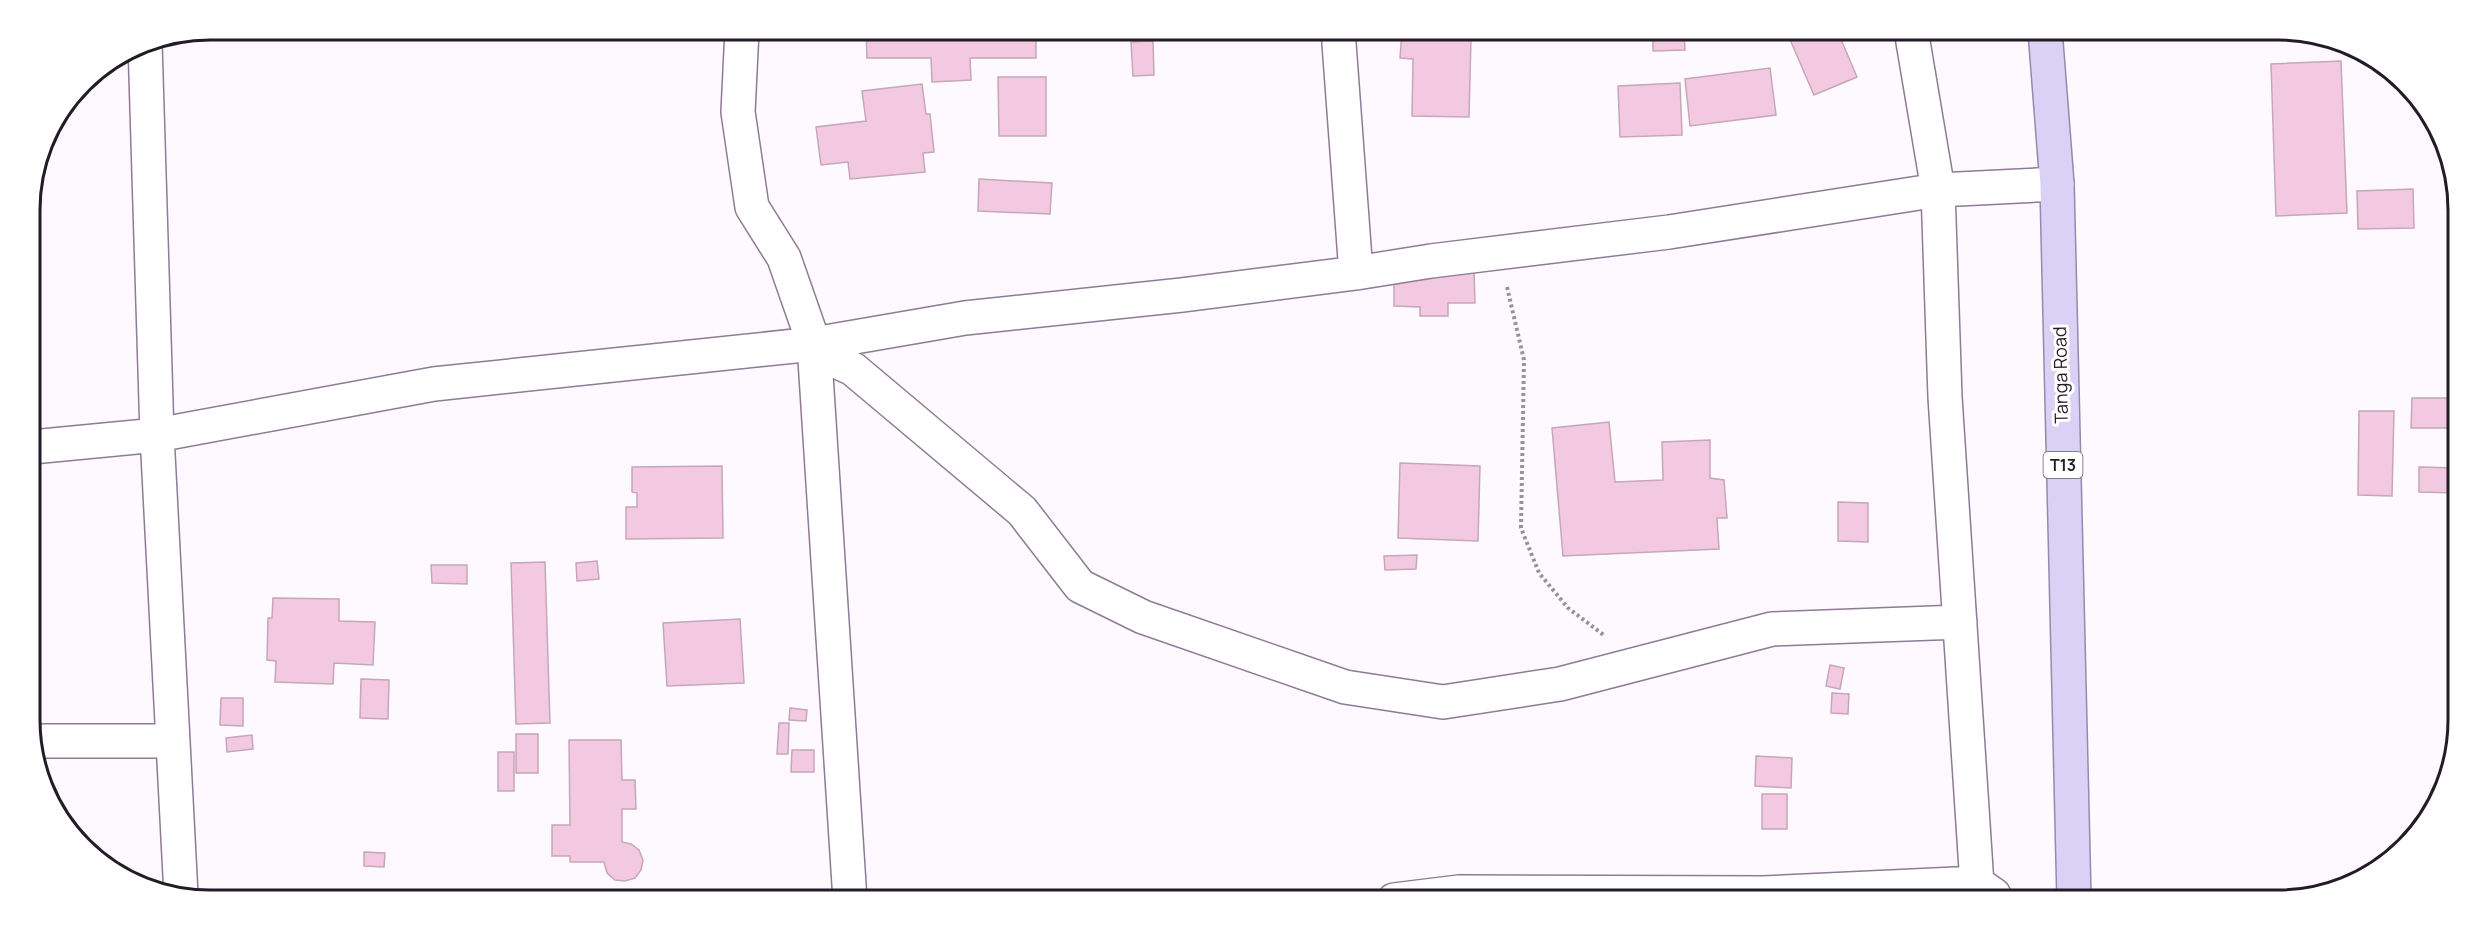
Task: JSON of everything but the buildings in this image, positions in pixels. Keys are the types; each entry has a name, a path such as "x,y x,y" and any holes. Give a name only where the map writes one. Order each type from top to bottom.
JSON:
{"highway":[{"name":"Tanga Road","path":"2046,40 2057,184 2074,889"}],"street":[{"path":"742,40 738,112 752,207 784,258 814,347 849,890"},
{"path":"1339,40 1356,273"},
{"path":"1913,40 1938,190 1945,397 1960,622 1985,889"},
{"path":"146,53 157,435 181,886"},
{"path":"41,446 157,435 434,384 814,347 965,318 1356,273 1431,261 1669,232 1938,190 2057,184"},
{"path":"814,347 853,369 1022,511 1080,586 1143,617 1345,687 1443,702 1560,684 1772,629 1960,622"},
{"path":"42,741 172,741"}],"path":[{"path":"1496,283 1506,286 1524,360 1521,528 1539,573 1568,608 1642,663"}]}
